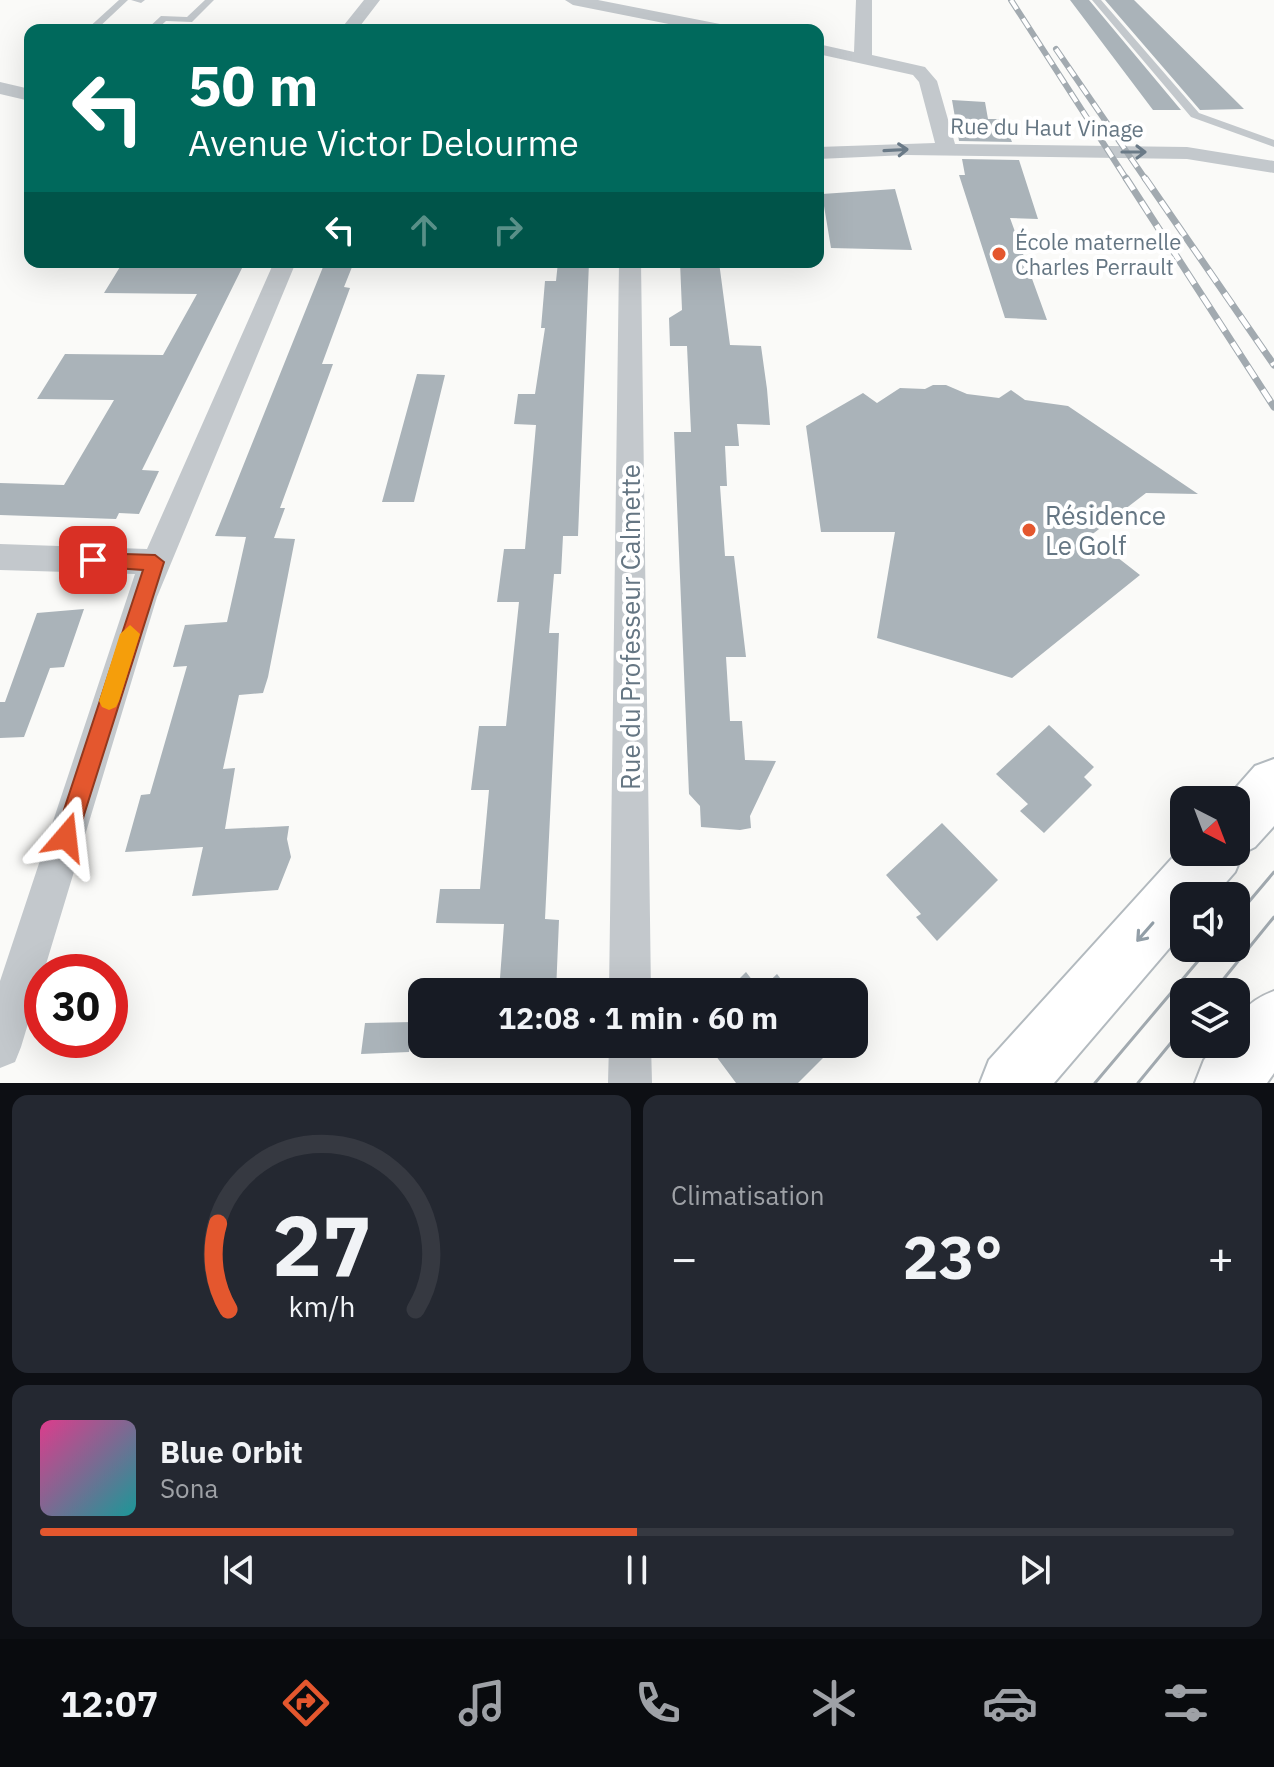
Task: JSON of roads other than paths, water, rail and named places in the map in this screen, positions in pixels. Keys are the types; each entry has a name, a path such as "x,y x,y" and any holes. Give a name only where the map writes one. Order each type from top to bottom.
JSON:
{"street":[{"path":"353,24 372,0"},
{"path":"573,0 702,19 712,24"},
{"path":"863,58 864,0"},
{"path":"824,50 912,68 924,76 947,150"},
{"path":"0,103 16,92"},
{"name":"Rue du Haut Vinage","path":"824,153 947,150 1187,153 1274,167"},
{"path":"0,1047 155,562 282,268"},
{"name":"Rue du Professeur Calmette","path":"630,268 630,978"},
{"path":"0,557 155,562"},
{"path":"1250,812 1274,785"},
{"path":"1012,1083 1203,866"},
{"path":"1227,1083 1274,1022"},
{"path":"630,1058 630,1083"}],"lane":[{"path":"98,24 124,0"},
{"path":"158,24 164,18 189,20 210,0"},
{"path":"1096,0 1195,115 1274,144"}],"tram line":[{"path":"1250,900 1274,872"},
{"path":"1224,978 1274,917"},
{"path":"1095,1083 1197,962"},
{"path":"1138,1083 1170,1044"}],"railway":[{"path":"1011,0 1127,180"},
{"path":"1056,49 1146,180"},
{"path":"1126,178 1274,407"},
{"path":"1145,178 1274,365"}],"place":[{"name":"École maternelle Charles Perrault","path":"999,254"},
{"name":"Résidence Le Golf","path":"1029,530"}]}
